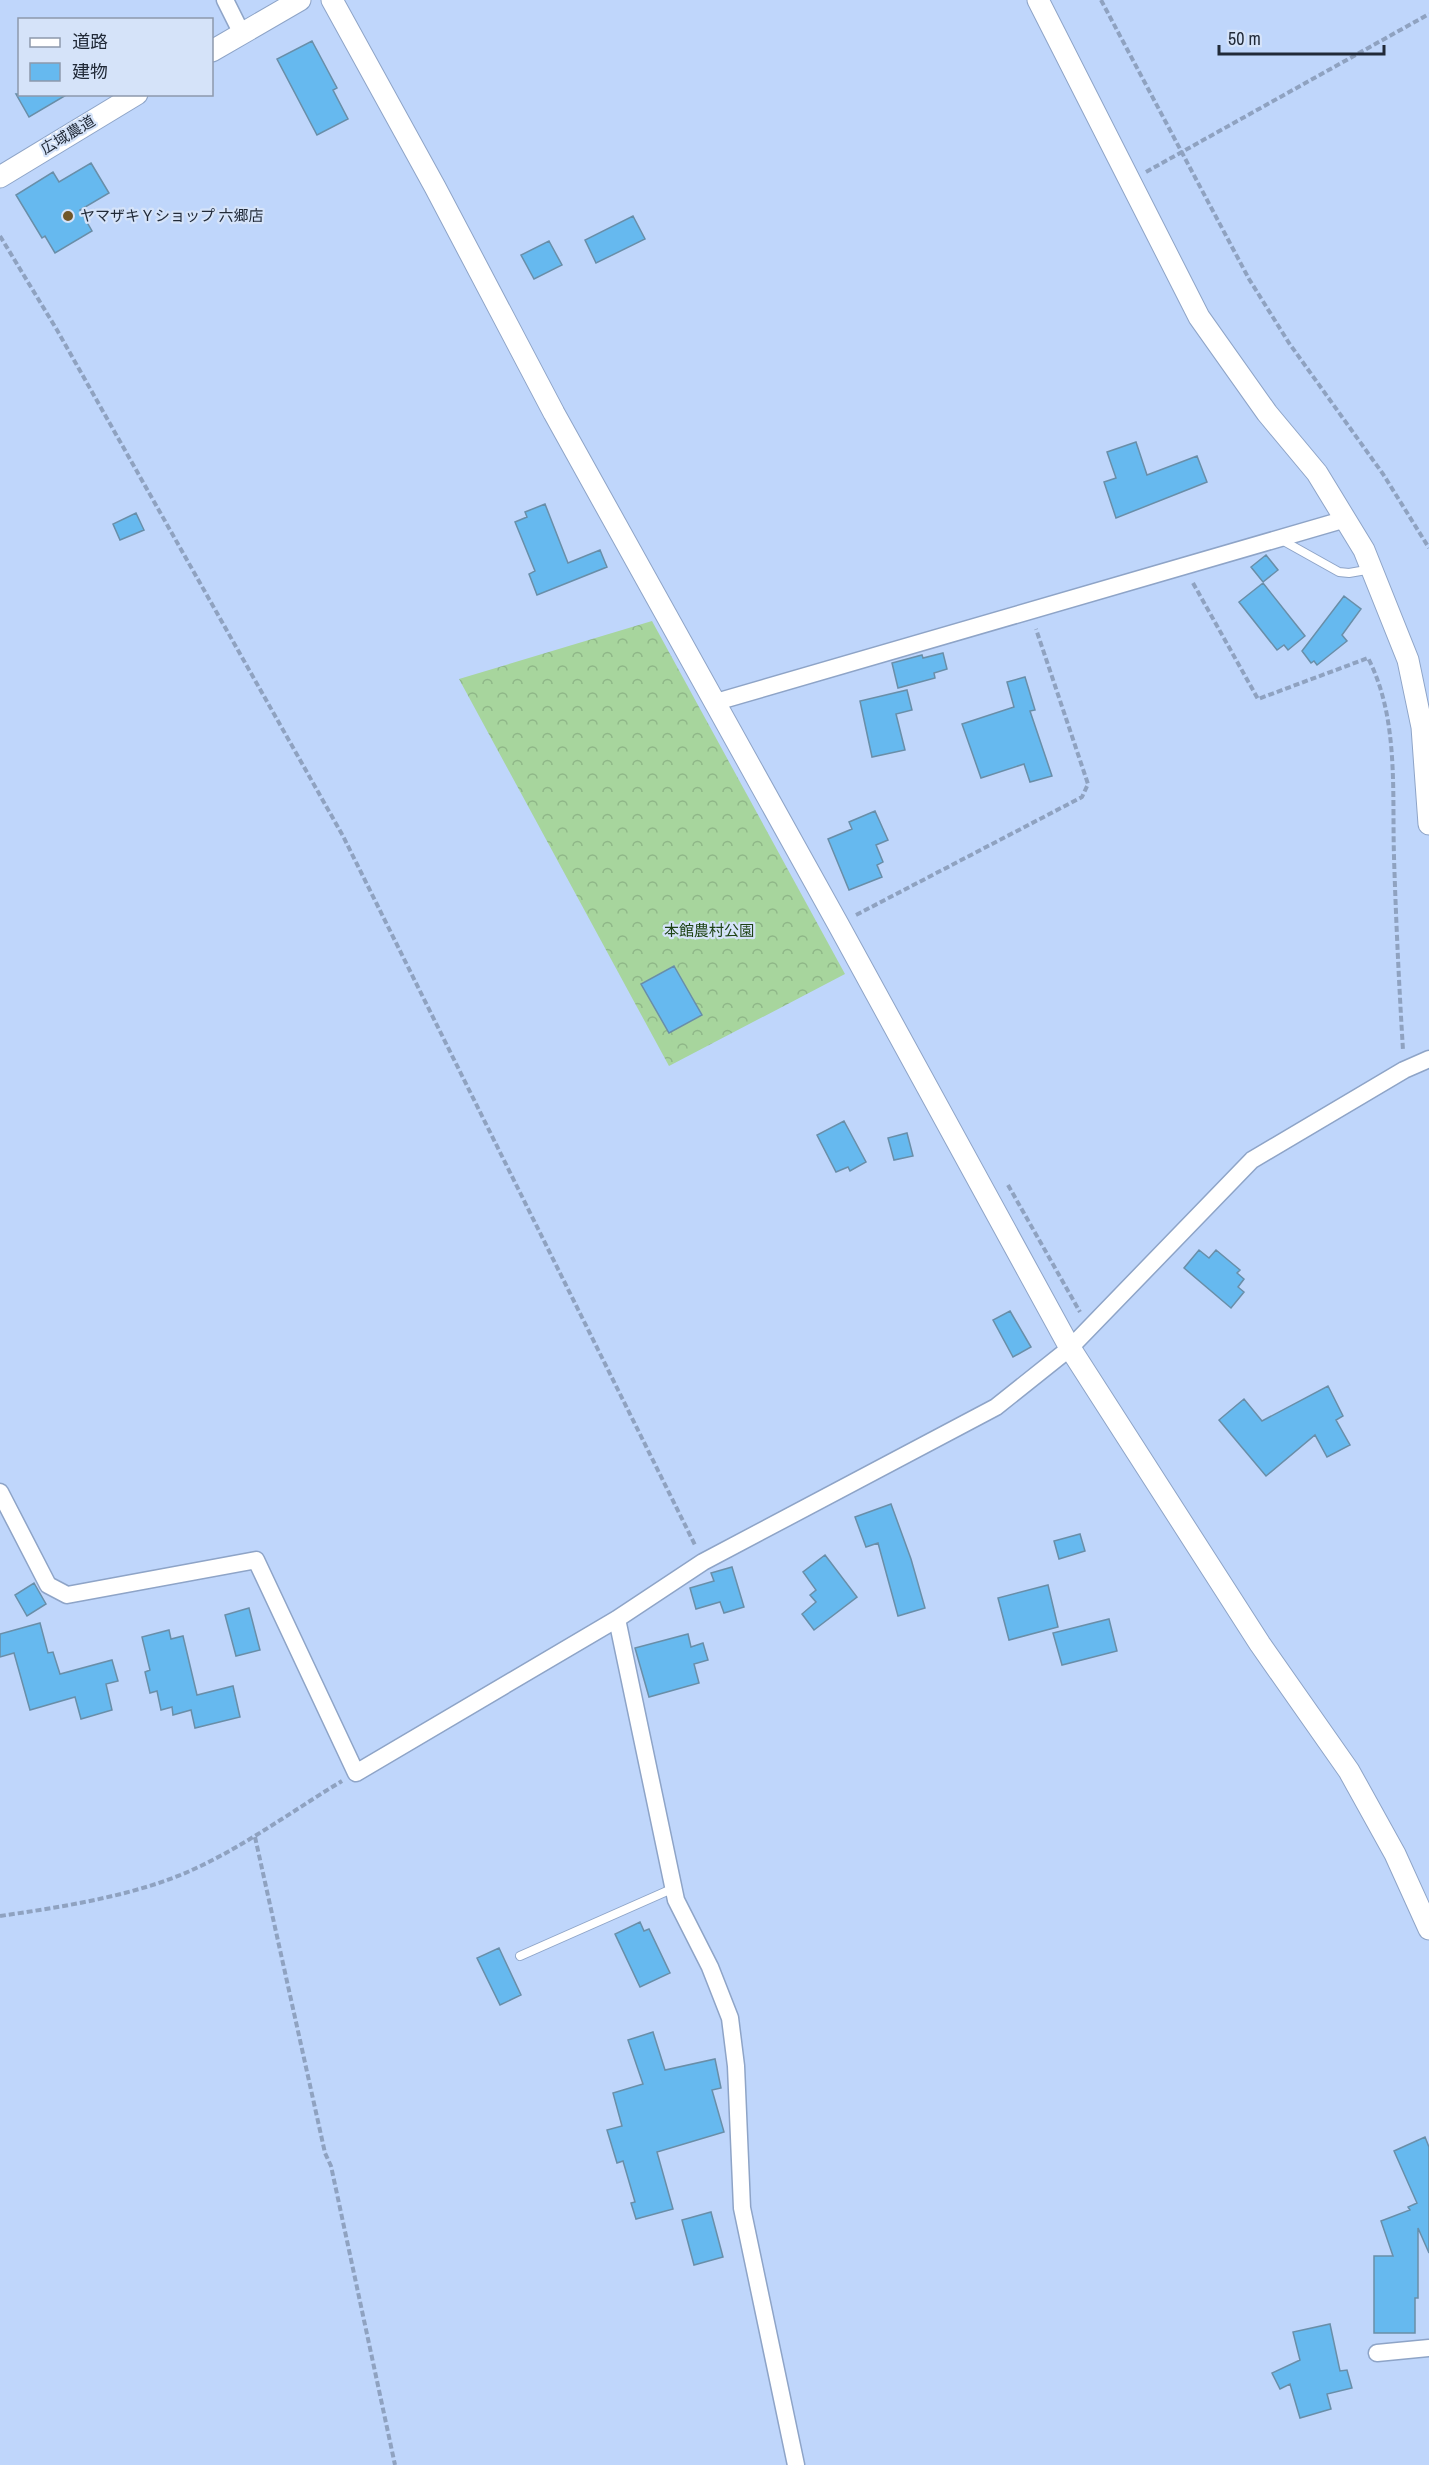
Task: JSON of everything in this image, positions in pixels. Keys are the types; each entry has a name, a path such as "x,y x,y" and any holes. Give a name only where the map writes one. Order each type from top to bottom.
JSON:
{"street":[{"path":"225,0 242,34"},
{"path":"213,50 300,0"},
{"path":"332,0 435,187 554,413 716,702 1070,1348 1260,1644 1349,1771 1395,1854 1429,1929"},
{"path":"1038,0 1198,317 1267,413 1317,474 1364,550 1408,660 1422,727 1429,824"},
{"name":"広域農道","path":"0,177 134,96"},
{"path":"716,702 1346,519"},
{"path":"0,1492 48,1585 67,1595 256,1560 356,1773 617,1619 703,1562 996,1407 1070,1348 1252,1161 1404,1071 1429,1059"},
{"path":"617,1619 676,1900 710,1967 730,2018 736,2066 742,2208 796,2465"},
{"path":"1377,2353 1429,2348"}],"lane":[{"path":"1280,538 1340,572 1349,573 1372,569"},
{"path":"520,1956 674,1888"}],"path":[{"path":"1101,0 1249,279 1289,342 1383,474 1429,548"},
{"path":"1130,182 1429,14"},
{"path":"0,236 69,349 343,836 703,1562"},
{"path":"1183,566 1258,699 1368,658 1380,682 1391,739 1398,969 1404,1071"},
{"path":"838,924 1082,797 1088,784 1030,611"},
{"path":"0,1916 59,1908 148,1886 191,1871 255,1837 297,1808 356,1773"},
{"path":"255,1837 325,2153 331,2166 395,2465"}],"green space":[{"name":"本館農村公園","path":"652,621 845,974 669,1066 459,679"}],"building":[{"path":"312,41 337,88 333,90 348,119 317,135 277,59"},
{"path":"16,94 18,96 65,96 29,117"},
{"path":"91,163 109,193 80,210 92,231 55,253 45,236 42,238 16,195 53,172 59,182"},
{"path":"633,216 645,239 596,263 585,240"},
{"path":"549,241 562,265 534,279 521,255"},
{"path":"1136,442 1147,475 1197,456 1207,482 1116,518 1104,482 1116,478 1107,452"},
{"path":"545,504 568,563 600,550 607,567 537,595 529,574 535,571 515,522 527,517 525,512"},
{"path":"136,513 144,530 120,540 113,524"},
{"path":"1266,555 1278,570 1263,582 1251,567"},
{"path":"1263,583 1305,636 1288,650 1284,645 1277,650 1239,602"},
{"path":"1344,596 1361,609 1342,635 1347,641 1317,665 1314,661 1311,663 1302,651"},
{"path":"943,653 947,669 934,673 935,678 898,688 892,663 922,655 923,658"},
{"path":"1025,677 1035,710 1030,711 1052,776 1030,782 1024,764 981,778 962,724 1014,707 1007,682"},
{"path":"907,690 912,710 896,714 905,750 872,757 860,701"},
{"path":"875,811 888,840 876,845 883,862 877,865 882,877 849,890 828,839 852,829 849,822"},
{"path":"674,966 702,1015 669,1033 641,984"},
{"path":"844,1121 866,1162 850,1171 848,1167 836,1172 817,1135"},
{"path":"907,1133 913,1156 894,1160 888,1138"},
{"path":"1199,1250 1209,1258 1216,1250 1240,1270 1237,1273 1244,1279 1238,1287 1244,1292 1231,1308 1184,1268"},
{"path":"1010,1311 1031,1347 1013,1357 993,1320"},
{"path":"1328,1386 1343,1416 1336,1420 1350,1445 1327,1457 1315,1435 1266,1476 1219,1420 1244,1399 1262,1421"},
{"path":"891,1504 911,1559 925,1608 898,1616 878,1543 866,1547 855,1517"},
{"path":"1080,1534 1085,1551 1059,1559 1054,1541"},
{"path":"825,1555 857,1597 814,1630 802,1614 816,1602 810,1595 816,1590 803,1572"},
{"path":"732,1567 744,1607 724,1613 720,1602 696,1609 690,1588 714,1581 711,1573"},
{"path":"34,1583 46,1604 27,1616 15,1595"},
{"path":"1048,1585 1058,1627 1009,1640 998,1598"},
{"path":"249,1608 260,1650 236,1656 225,1615"},
{"path":"1109,1619 1117,1651 1062,1665 1053,1633"},
{"path":"40,1623 48,1653 53,1652 60,1674 112,1660 118,1681 106,1684 112,1710 81,1719 75,1697 30,1710 14,1653 0,1657 0,1634"},
{"path":"169,1630 171,1639 183,1636 197,1695 233,1686 240,1717 195,1728 191,1710 173,1715 172,1707 161,1710 157,1691 150,1693 145,1672 150,1670 142,1637"},
{"path":"688,1634 691,1647 703,1643 708,1660 694,1664 699,1683 649,1697 635,1648"},
{"path":"640,1922 644,1931 649,1929 670,1973 640,1987 615,1934"},
{"path":"499,1948 521,1995 500,2005 477,1958"},
{"path":"653,2032 665,2070 715,2059 721,2088 712,2090 724,2132 657,2152 673,2209 636,2219 631,2203 635,2202 623,2161 617,2163 607,2130 622,2126 613,2093 643,2084 628,2040"},
{"path":"1425,2137 1429,2147 1429,2253 1418,2228 1418,2298 1415,2298 1415,2333 1374,2333 1374,2256 1393,2256 1381,2221 1410,2210 1408,2207 1417,2203 1394,2151"},
{"path":"711,2212 723,2257 694,2265 682,2220"},
{"path":"1330,2324 1340,2371 1347,2370 1352,2388 1327,2394 1331,2409 1300,2418 1290,2384 1280,2389 1272,2373 1300,2360 1293,2332"}],"place":[{"name":"ヤマザキＹショップ 六郷店","path":"68,216"}]}
